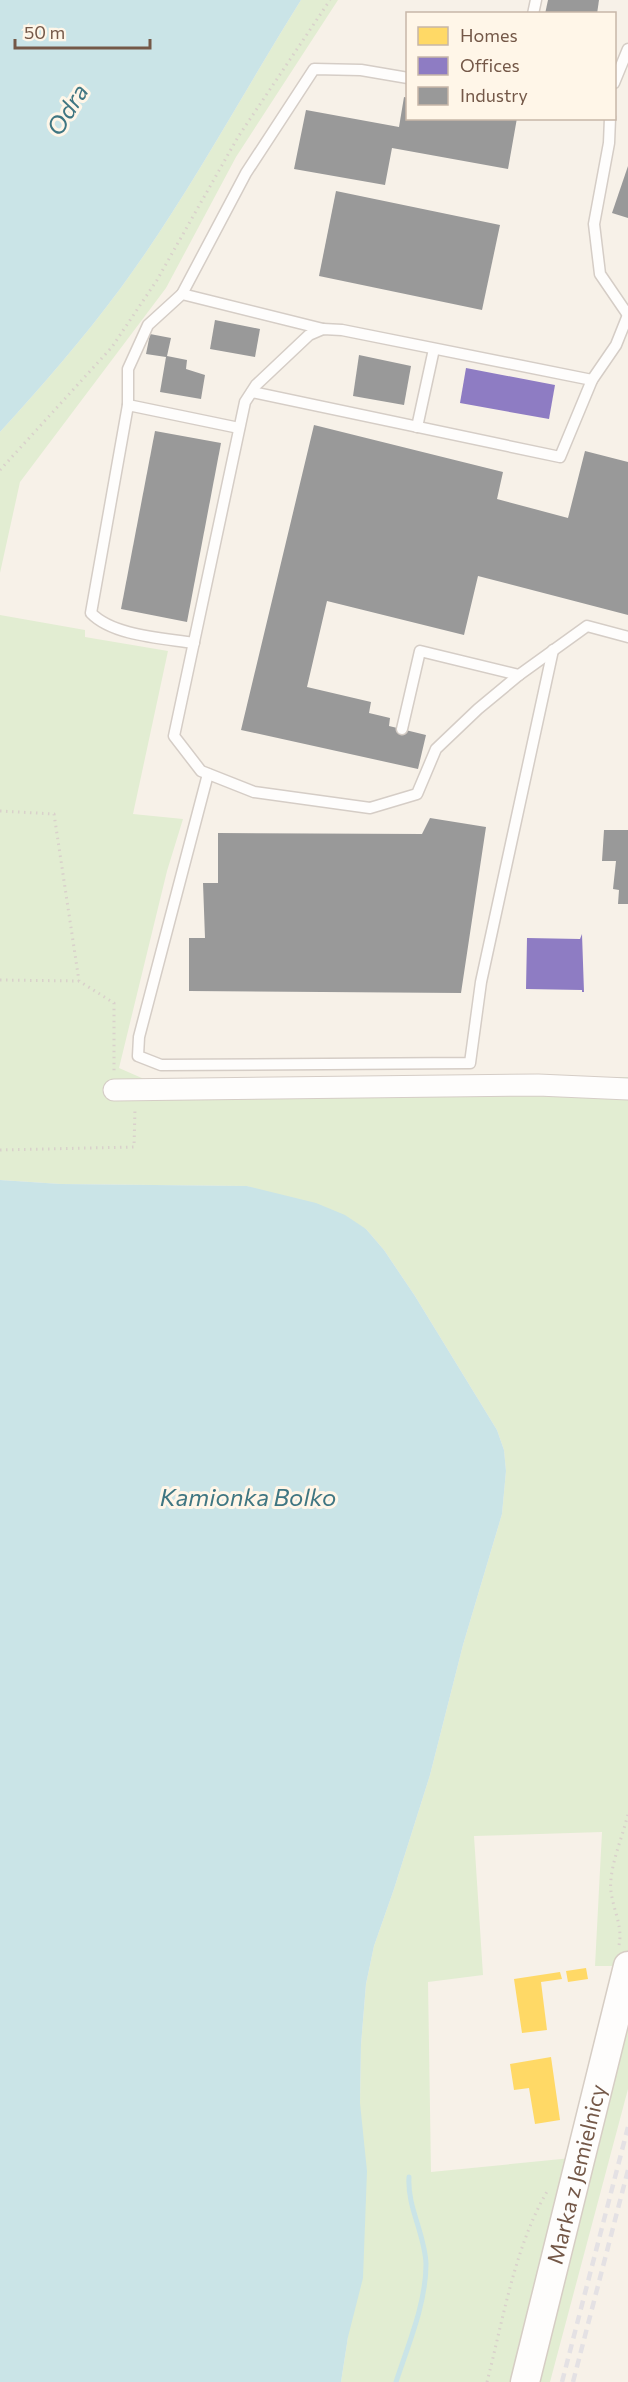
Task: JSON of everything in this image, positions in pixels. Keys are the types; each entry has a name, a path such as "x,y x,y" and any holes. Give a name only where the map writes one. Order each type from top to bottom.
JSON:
{"main road":[{"name":"Marka z Jemielnicy","path":"525,2382 623,1958"}],"street":[{"path":"125,1089 538,1085 628,1089"}],"lane":[{"path":"616,80 628,49"},
{"path":"194,643 118,629 99,622 91,613 128,405 128,369 148,325 182,294 246,173 314,69 361,70 406,78"},
{"path":"252,392 560,457 592,380 616,345 628,315 600,274 594,224 609,143 610,120"},
{"path":"182,294 322,329 342,330 592,380"},
{"path":"322,329 309,335 256,385 245,402 174,736 201,771 254,792 370,808 417,794 436,749 478,709 519,675 587,626 628,637"},
{"path":"417,428 434,348"},
{"path":"128,405 239,428"},
{"path":"208,774 140,1037 138,1056 161,1065 470,1063 481,982 553,650"},
{"path":"402,729 420,651 519,675"}],"path":[{"path":"0,470 112,347 157,280 238,137 330,0"},
{"path":"0,811 54,814 79,981"},
{"path":"0,980 79,981 114,1003 134,1146 0,1150"},
{"path":"623,1958 620,1932 611,1894 611,1879 628,1814"},
{"path":"487,2382 525,2238 536,2210 552,2182"}],"green space":[{"path":"301,0 338,0 236,157 166,288 20,482 0,573 0,432 77,344 145,254 191,183"},
{"path":"0,615 85,630 85,637 168,651 133,814 183,819 167,871 119,1068 144,1079 628,1077 628,1966 628,2089 550,2382 341,2382 348,2337 361,2045 366,1984 374,1946 430,1775 463,1645 502,1514 506,1471 504,1450 497,1430 415,1296 384,1250 366,1229 247,1186 61,1184 0,1180","holes":["602,1832 595,1966 628,1966 582,2157 431,2172 428,1982 483,1975 474,1836"]}],"water":[{"name":"Odra","path":"0,0 301,0 191,183 145,254 77,344 0,432"},
{"name":"Kamionka Bolko","path":"0,1180 61,1184 247,1186 316,1203 345,1215 366,1229 384,1250 497,1430 504,1450 506,1471 502,1514 463,1645 430,1775 374,1946 366,1984 361,2045 360,2103 367,2171 363,2278 348,2337 341,2382 0,2382"}],"building: Homes":[{"path":"586,1968 588,1979 568,1982 566,1971"},
{"path":"560,1972 562,1979 541,1982 547,2030 522,2033 514,1979"},
{"path":"551,2057 560,2120 535,2124 529,2088 514,2090 510,2064"}],"building: Offices":[{"path":"466,368 555,385 549,419 460,403"},
{"path":"582,934 584,992 582,990 526,989 527,938 580,939"}],"building: Industry":[{"path":"548,0 599,0 597,12 545,12"},
{"path":"404,97 406,98 406,120 517,120 508,169 392,148 385,185 294,169 306,110 399,127"},
{"path":"628,166 628,218 612,213"},
{"path":"336,191 500,225 482,310 319,276"},
{"path":"215,320 260,329 255,357 210,349"},
{"path":"150,334 171,338 167,356 187,360 186,369 205,375 201,399 160,392 166,357 146,354"},
{"path":"359,355 411,366 404,405 353,396"},
{"path":"314,425 503,472 497,499 568,518 585,451 628,462 628,615 478,576 464,635 327,601 307,687 371,702 369,713 390,718 389,726 426,735 418,769 241,730"},
{"path":"155,431 221,443 187,622 121,609"},
{"path":"430,818 486,827 461,993 189,991 189,938 205,938 203,883 218,883 218,833 422,834"},
{"path":"604,830 628,830 628,904 618,904 619,890 613,889 616,861 602,861"}],"waterway":[{"path":"396,2382 416,2324 423,2294 426,2264 423,2242 411,2199 409,2177"}],"railway":[{"path":"562,2382 628,2127"},
{"path":"573,2382 628,2170"}]}
